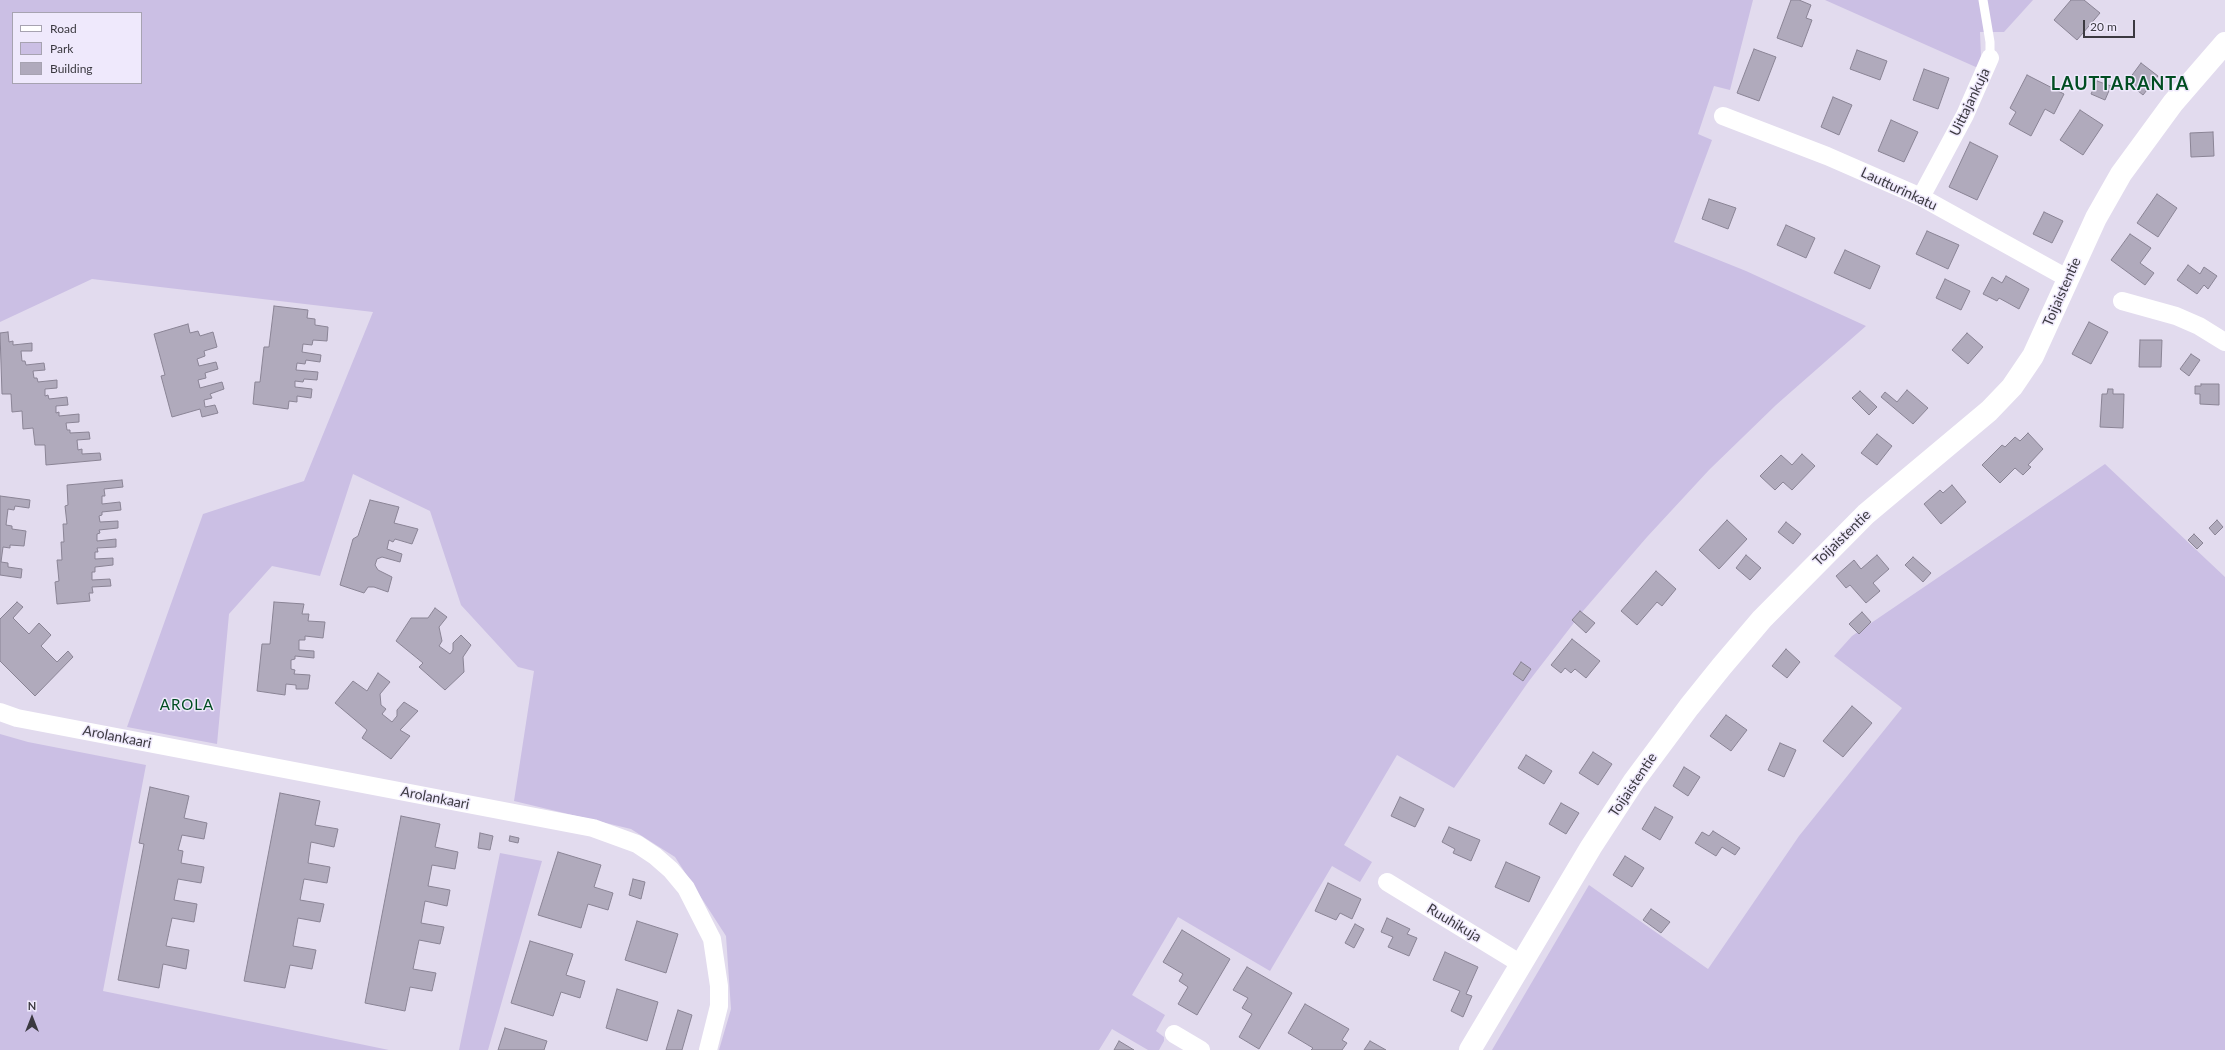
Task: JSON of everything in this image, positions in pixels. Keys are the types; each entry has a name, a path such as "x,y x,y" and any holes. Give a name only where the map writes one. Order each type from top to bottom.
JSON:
{"street":[{"name":"Toijaistentie","path":"1470,1050 1521,964 1623,799 1689,706 1762,619 1812,567 1890,493 1989,411 2007,393 2033,356 2066,278 2096,218 2121,174 2173,102 2225,44"},
{"name":"Uittajankuja","path":"1921,197 1965,115 1990,58"},
{"name":"Lautturinkatu","path":"1723,116 1827,156 1921,197 2066,278"},
{"path":"2122,301 2176,316 2199,326 2225,342"},
{"name":"Arolankaari","path":"0,712 17,718 593,828 637,844 655,856 671,870 696,906 712,939 718,970 719,1006 708,1050"},
{"name":"Ruuhikuja","path":"1387,882 1521,964"},
{"path":"1174,1034 1201,1050"}],"lane":[{"name":"Uittajankuja","path":"1984,1 1990,42 1990,58"}],"green space":[{"path":"0,0 1753,0 1730,90 1714,86 1698,134 1712,140 1674,242 1746,271 1866,326 1776,405 1709,470 1647,537 1583,611 1529,681 1454,788 1397,755 1344,845 1372,862 1360,882 1332,866 1270,971 1178,917 1132,995 1165,1015 1156,1031 1164,1037 1164,1041 1159,1050 1148,1050 1112,1029 1099,1050 719,1050 731,1009 726,936 675,857 631,829 514,801 534,671 518,667 461,605 430,511 353,474 320,576 272,566 229,614 217,744 127,727 203,514 304,481 373,312 92,279 0,322"},
{"path":"1825,0 2033,0 2004,32 1980,32 1981,56 1978,68"},
{"path":"2105,464 2225,577 2225,1050 1492,1050 1589,885 1708,969 1799,836 1902,708 1834,656 1852,636"},
{"path":"0,734 28,742 146,765 103,991 389,1050 0,1050"},
{"path":"500,853 542,861 488,1050 459,1050"}],"building":[{"path":"1791,0 1799,0 1811,5 1806,18 1812,20 1802,47 1777,38"},
{"path":"2071,0 2084,0 2100,13 2077,40 2054,20"},
{"path":"1754,49 1776,57 1759,101 1737,93"},
{"path":"1857,50 1887,61 1880,80 1850,69"},
{"path":"2141,63 2158,76 2143,95 2127,82"},
{"path":"1924,69 1949,78 1938,109 1913,100"},
{"path":"2027,75 2064,94 2054,114 2045,109 2031,136 2009,124 2016,112 2010,108"},
{"path":"2097,81 2111,86 2105,100 2091,94"},
{"path":"1833,97 1852,105 1839,135 1821,127"},
{"path":"2080,110 2103,125 2083,155 2060,140"},
{"path":"1891,120 1918,132 1904,162 1878,151"},
{"path":"2213,132 2214,156 2191,157 2190,133"},
{"path":"1970,142 1998,156 1977,200 1949,187"},
{"path":"2157,194 2177,208 2158,237 2137,223"},
{"path":"1709,199 1736,208 1728,229 1702,219"},
{"path":"2044,212 2063,221 2052,243 2033,234"},
{"path":"1786,225 1815,238 1806,258 1777,245"},
{"path":"1927,231 1959,245 1948,269 1916,254"},
{"path":"2130,234 2151,248 2140,263 2154,273 2145,285 2111,260"},
{"path":"1845,250 1880,266 1870,289 1834,273"},
{"path":"2188,265 2200,274 2204,267 2217,276 2208,289 2204,285 2197,294 2177,280"},
{"path":"2006,276 2029,289 2019,309 1999,298 1997,301 1983,294 1992,277 2002,283"},
{"path":"1945,279 1970,291 1961,310 1936,298"},
{"path":"274,306 308,310 307,318 315,319 315,325 328,327 327,341 313,340 312,345 303,344 302,352 321,355 320,362 306,360 305,364 297,363 296,370 318,372 317,380 304,379 303,382 295,381 295,387 312,389 311,398 297,396 297,402 289,401 288,409 253,404 255,382 260,382 264,347 269,347"},
{"path":"2089,322 2108,332 2091,364 2072,354"},
{"path":"188,324 190,333 198,331 200,336 213,332 217,347 204,351 205,356 197,359 199,366 216,362 218,369 205,373 206,378 198,380 200,388 222,382 224,389 210,394 212,398 204,400 205,407 215,405 218,413 202,417 200,409 172,417 161,376 165,375 154,334"},
{"path":"8,332 9,342 13,341 13,345 32,343 32,351 21,351 22,361 25,361 26,365 44,363 45,370 33,371 34,378 37,378 38,382 57,380 57,388 45,389 45,396 48,395 49,399 67,397 68,405 56,406 56,413 59,412 59,416 79,414 79,422 66,423 67,430 70,430 70,433 89,432 90,439 77,440 78,450 82,449 82,454 100,453 101,460 46,465 45,445 35,445 33,428 23,429 22,411 12,412 11,394 2,394 0,333"},
{"path":"1967,333 1983,347 1968,364 1952,350"},
{"path":"2140,340 2162,340 2161,367 2139,367"},
{"path":"2191,354 2200,360 2189,376 2180,369"},
{"path":"2201,384 2219,384 2219,405 2200,404 2200,394 2195,394 2195,386 2201,386"},
{"path":"2108,389 2113,389 2113,394 2124,394 2123,428 2100,427 2102,394 2107,394"},
{"path":"1907,390 1928,408 1913,424 1881,397 1885,392 1897,402"},
{"path":"1860,391 1877,407 1869,415 1852,398"},
{"path":"2028,433 2043,449 2028,465 2031,467 2023,475 2015,468 2000,483 1982,465 2002,445 2005,447 2015,437 2020,441"},
{"path":"1877,434 1892,446 1877,465 1861,453"},
{"path":"1802,454 1815,466 1792,490 1783,482 1775,490 1760,476 1781,455 1792,465"},
{"path":"122,480 123,487 104,489 105,496 102,496 102,504 120,502 121,510 102,512 102,515 99,516 100,522 118,521 118,528 99,530 100,533 97,534 97,541 116,539 116,547 97,548 98,552 95,552 95,559 113,558 113,565 95,567 95,572 92,572 92,580 110,579 111,586 92,587 93,593 89,593 90,601 57,604 55,582 59,581 57,560 62,560 61,542 64,542 63,524 67,524 65,506 68,505 67,485"},
{"path":"1952,485 1966,502 1941,524 1924,504 1940,490 1943,493"},
{"path":"0,496 30,500 29,508 15,506 14,510 8,509 6,525 12,526 12,529 26,531 24,546 10,545 10,548 3,547 1,562 8,563 8,567 22,569 21,578 0,575"},
{"path":"370,500 399,507 394,523 418,529 412,544 395,539 393,542 389,540 387,549 402,554 400,562 382,557 377,559 375,565 378,570 392,577 388,592 374,587 368,587 364,593 340,585 353,539 358,536"},
{"path":"1727,520 1747,539 1719,569 1699,550"},
{"path":"2217,520 2223,527 2215,535 2209,528"},
{"path":"1786,522 1801,534 1793,544 1778,532"},
{"path":"2194,534 2203,543 2197,549 2188,540"},
{"path":"1746,555 1761,568 1750,580 1736,568"},
{"path":"1877,555 1889,569 1873,583 1880,591 1866,603 1850,585 1846,588 1836,576 1854,560 1861,569"},
{"path":"1913,557 1931,573 1923,582 1905,565"},
{"path":"1656,571 1676,589 1662,606 1657,602 1637,625 1621,611"},
{"path":"17,602 23,607 13,618 29,634 39,623 51,635 41,646 57,662 68,651 73,657 35,696 0,661 0,619"},
{"path":"274,602 304,604 302,614 309,614 308,621 325,622 323,638 305,636 305,640 299,640 299,650 314,651 314,658 295,656 295,659 291,660 291,669 295,670 294,674 310,675 308,689 296,689 296,685 286,684 285,695 257,691 262,644 270,644"},
{"path":"435,608 447,617 439,627 442,641 439,646 450,654 453,650 453,643 461,635 471,645 463,657 464,672 445,690 419,667 423,663 396,641 411,618 428,618"},
{"path":"1580,611 1595,623 1586,633 1572,620"},
{"path":"1862,612 1871,622 1859,634 1849,624"},
{"path":"1572,639 1600,661 1586,678 1575,669 1571,673 1565,668 1561,673 1551,665"},
{"path":"1786,649 1800,662 1787,678 1772,666"},
{"path":"1521,662 1531,669 1523,681 1513,674"},
{"path":"378,673 390,682 380,694 381,705 386,709 382,714 392,722 397,716 397,710 404,702 418,711 400,730 410,736 391,759 362,738 367,730 335,703 353,681 367,691"},
{"path":"1852,706 1872,723 1843,757 1823,741"},
{"path":"1726,715 1747,730 1731,751 1710,736"},
{"path":"1780,743 1796,750 1784,777 1768,770"},
{"path":"1593,752 1612,764 1598,785 1579,773"},
{"path":"1526,755 1552,771 1544,784 1518,768"},
{"path":"1684,767 1700,777 1688,796 1673,786"},
{"path":"150,787 189,796 184,818 207,823 204,839 182,835 178,850 183,851 181,863 204,867 201,883 178,879 174,900 197,904 194,922 172,918 166,946 189,950 186,969 163,964 159,988 118,980 144,844 139,843"},
{"path":"280,793 320,801 315,825 338,829 334,847 311,842 308,863 330,867 327,883 304,879 300,900 324,904 320,922 298,918 293,946 316,950 312,969 290,965 285,988 244,981"},
{"path":"1400,797 1424,809 1415,827 1391,816"},
{"path":"1561,803 1579,813 1566,834 1549,824"},
{"path":"1655,807 1673,817 1660,840 1642,829"},
{"path":"401,816 440,824 435,847 458,852 455,869 432,865 428,886 450,890 447,906 425,901 421,923 444,927 440,944 419,940 413,969 436,973 432,991 410,987 405,1011 365,1003"},
{"path":"1449,827 1480,840 1471,861 1453,853 1455,849 1442,842"},
{"path":"1713,831 1740,848 1735,855 1722,847 1716,856 1695,843 1702,832 1709,836"},
{"path":"480,833 493,836 490,850 478,848"},
{"path":"510,836 519,838 518,843 509,841"},
{"path":"558,852 601,865 594,887 613,893 608,910 588,904 581,928 538,915"},
{"path":"1625,856 1644,868 1632,887 1613,875"},
{"path":"1506,862 1540,877 1529,902 1495,887"},
{"path":"633,879 645,882 641,899 629,895"},
{"path":"1328,883 1361,899 1352,919 1340,913 1336,920 1315,911"},
{"path":"1651,909 1670,922 1661,933 1643,920"},
{"path":"1387,918 1410,929 1407,934 1417,938 1409,956 1388,947 1393,937 1381,932"},
{"path":"637,921 678,934 666,973 625,960"},
{"path":"1355,924 1364,929 1354,948 1345,943"},
{"path":"1182,930 1230,959 1197,1015 1178,1004 1188,987 1179,981 1183,974 1163,962"},
{"path":"530,941 573,954 566,975 585,981 580,998 561,992 553,1016 511,1003"},
{"path":"1445,952 1478,967 1466,994 1472,996 1463,1017 1451,1011 1460,991 1433,980"},
{"path":"1247,967 1292,993 1259,1049 1239,1037 1252,1014 1242,1008 1248,998 1233,990"},
{"path":"617,989 658,1002 647,1041 606,1028"},
{"path":"1305,1004 1349,1029 1342,1040 1347,1043 1342,1050 1311,1050 1313,1048 1288,1033"},
{"path":"678,1010 692,1015 682,1050 666,1050"},
{"path":"505,1028 547,1041 544,1050 498,1050"},
{"path":"1119,1041 1134,1050 1114,1050"},
{"path":"1370,1041 1386,1050 1364,1050"}],"district":[{"name":"LAUTTARANTA","path":"2120,84"},
{"name":"AROLA","path":"187,705"}]}
